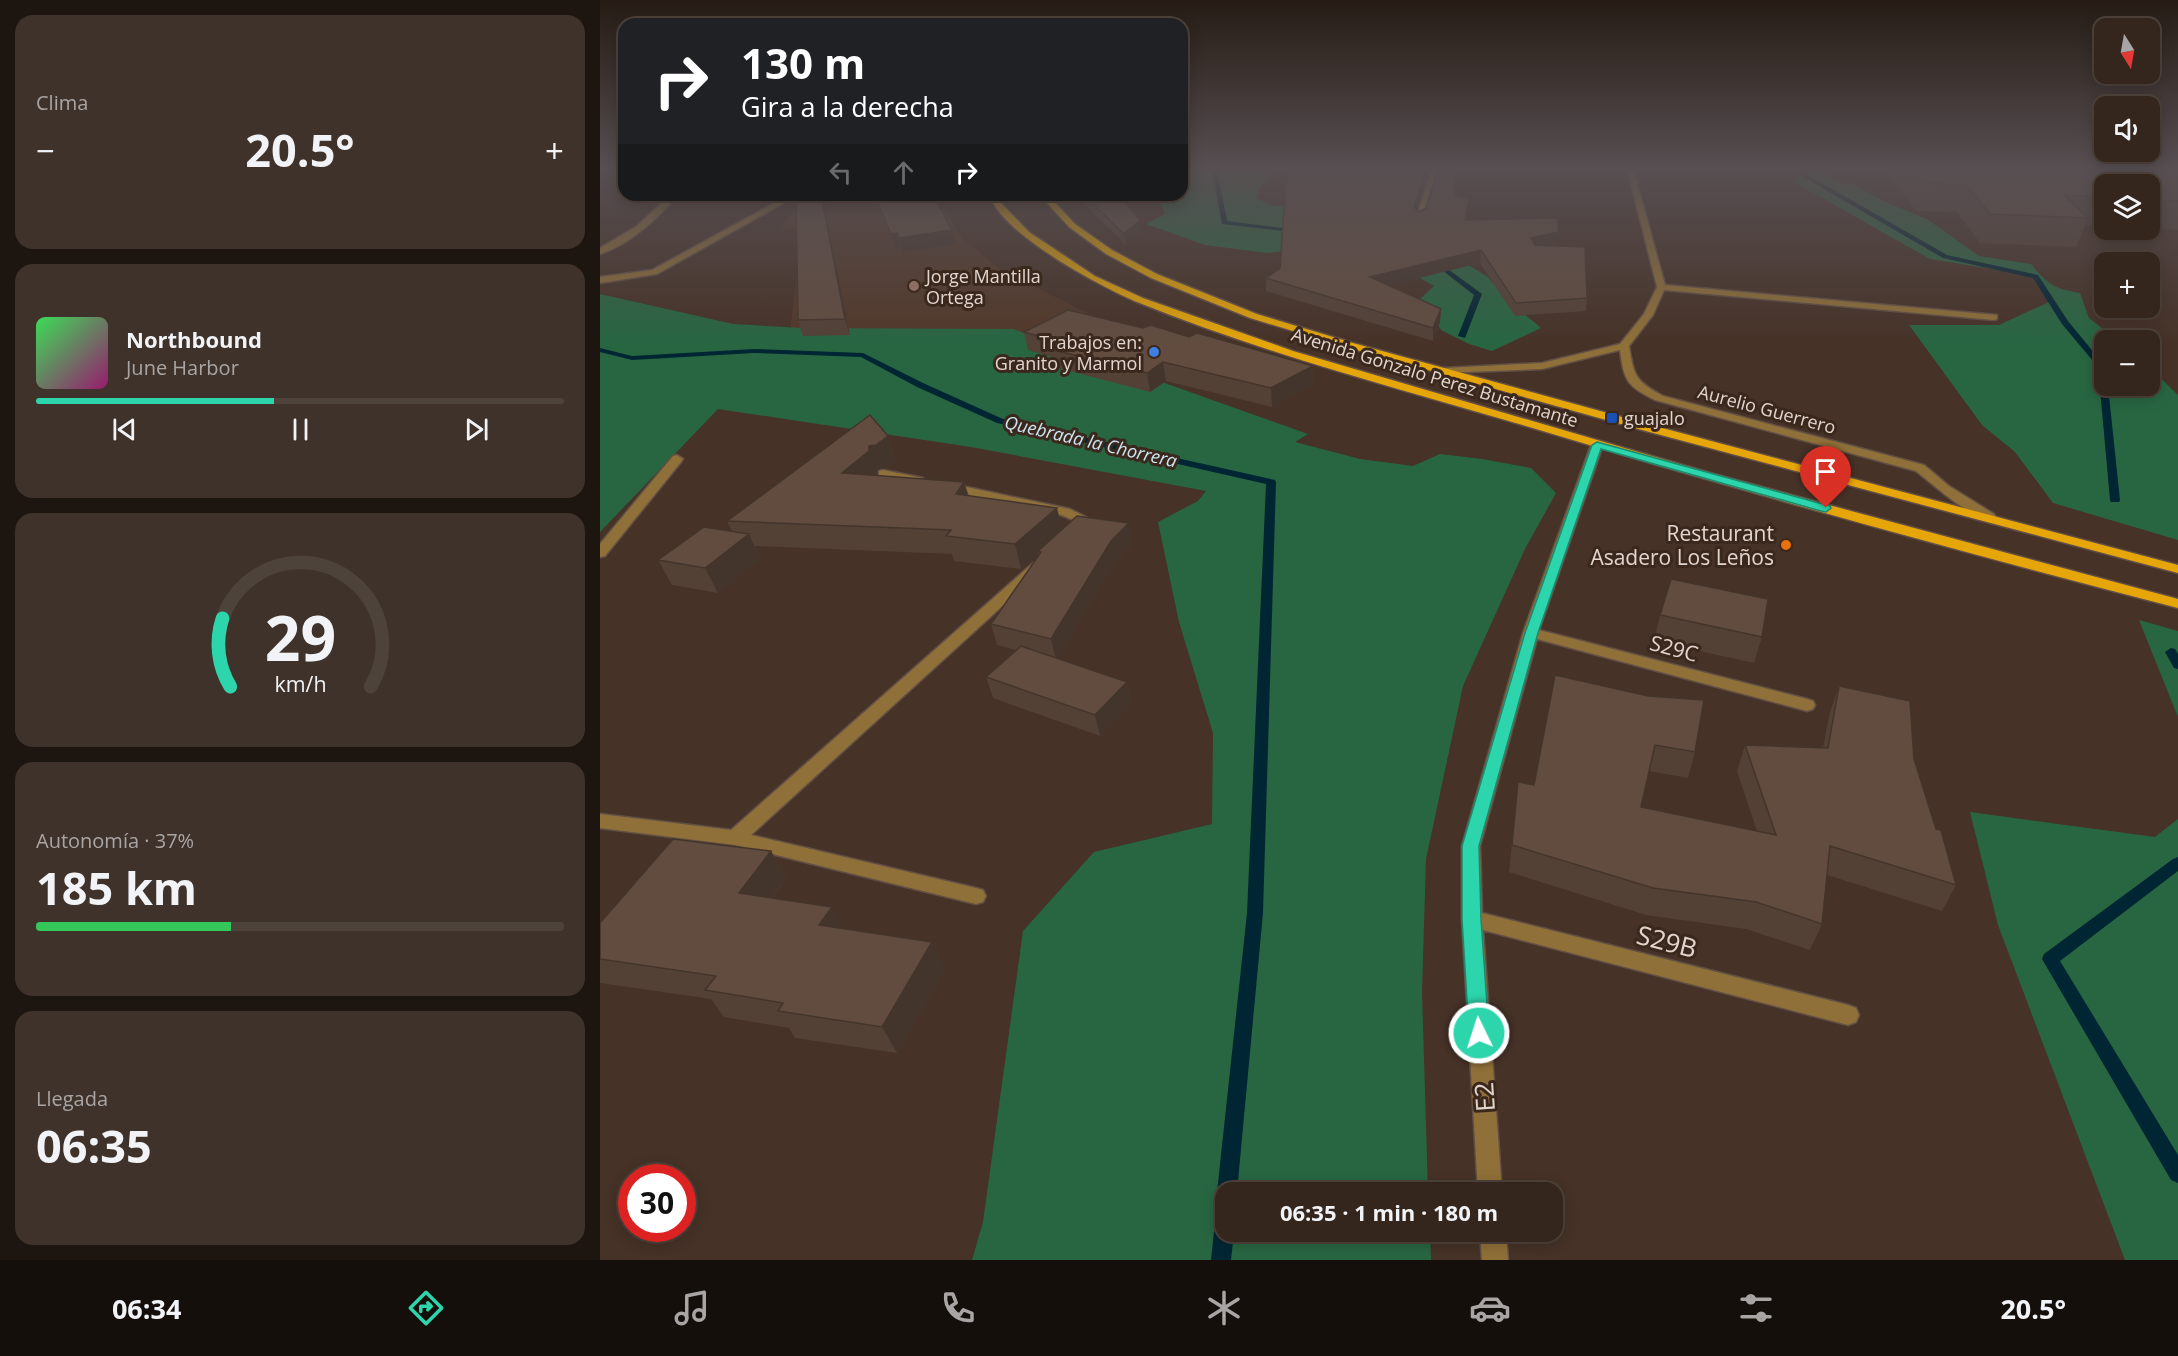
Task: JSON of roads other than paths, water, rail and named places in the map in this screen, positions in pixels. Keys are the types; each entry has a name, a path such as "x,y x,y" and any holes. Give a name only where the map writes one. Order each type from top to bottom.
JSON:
{"main road":[{"name":"Avenida Gonzalo Perez Bustamante","path":"1019,227 1026,234 1092,278 1140,300 1289,353 1597,445 2178,604"},
{"name":"Avenida Gonzalo Perez Bustamante","path":"1075,227 1086,238 1115,256 1161,278 1236,309 1337,341 1737,453 1989,517 2178,569"}],"street":[{"path":"600,251 620,243 642,227"},
{"path":"600,280 654,272 736,227"},
{"path":"1444,371 1542,366 1624,346 1648,315 1661,287 1645,227"},
{"path":"1661,287 1994,317"},
{"name":"Aurelio Guerrero","path":"1624,346 1628,374 1640,387 1659,398 1920,468 1945,489 1989,517"},
{"name":"E2","path":"1489,1182 1472,919 1471,846 1531,633 1597,445"},
{"path":"600,553 677,459"},
{"path":"883,474 1065,512 1087,521 1070,537"},
{"path":"735,838 1052,553"},
{"name":"S29C","path":"1531,633 1807,705"},
{"path":"600,821 735,838 976,896"},
{"name":"S29B","path":"1472,919 1848,1015"},
{"path":"1494,1242 1495,1260"}],"waterway":[{"path":"1255,227 1298,232"},
{"path":"1893,227 1945,257 2036,276 2065,322 2102,367 2115,500"},
{"path":"1435,262 1478,294 1462,336"},
{"name":"Quebrada la Chorrera","path":"600,350 632,358 754,351 863,355 920,385 1000,421 1271,482 1255,913 1228,1182"},
{"path":"2171,652 2178,665"},
{"path":"2178,863 2050,959 2178,1173"},
{"path":"1221,1260 1223,1242"}],"place":[{"name":"Jorge Mantilla Ortega","path":"914,286"},
{"name":"Trabajos en: Granito y Marmol","path":"1154,352"},
{"name":"guajalo","path":"1612,418"},
{"name":"Restaurant Asadero Los Leños","path":"1786,545"}]}
